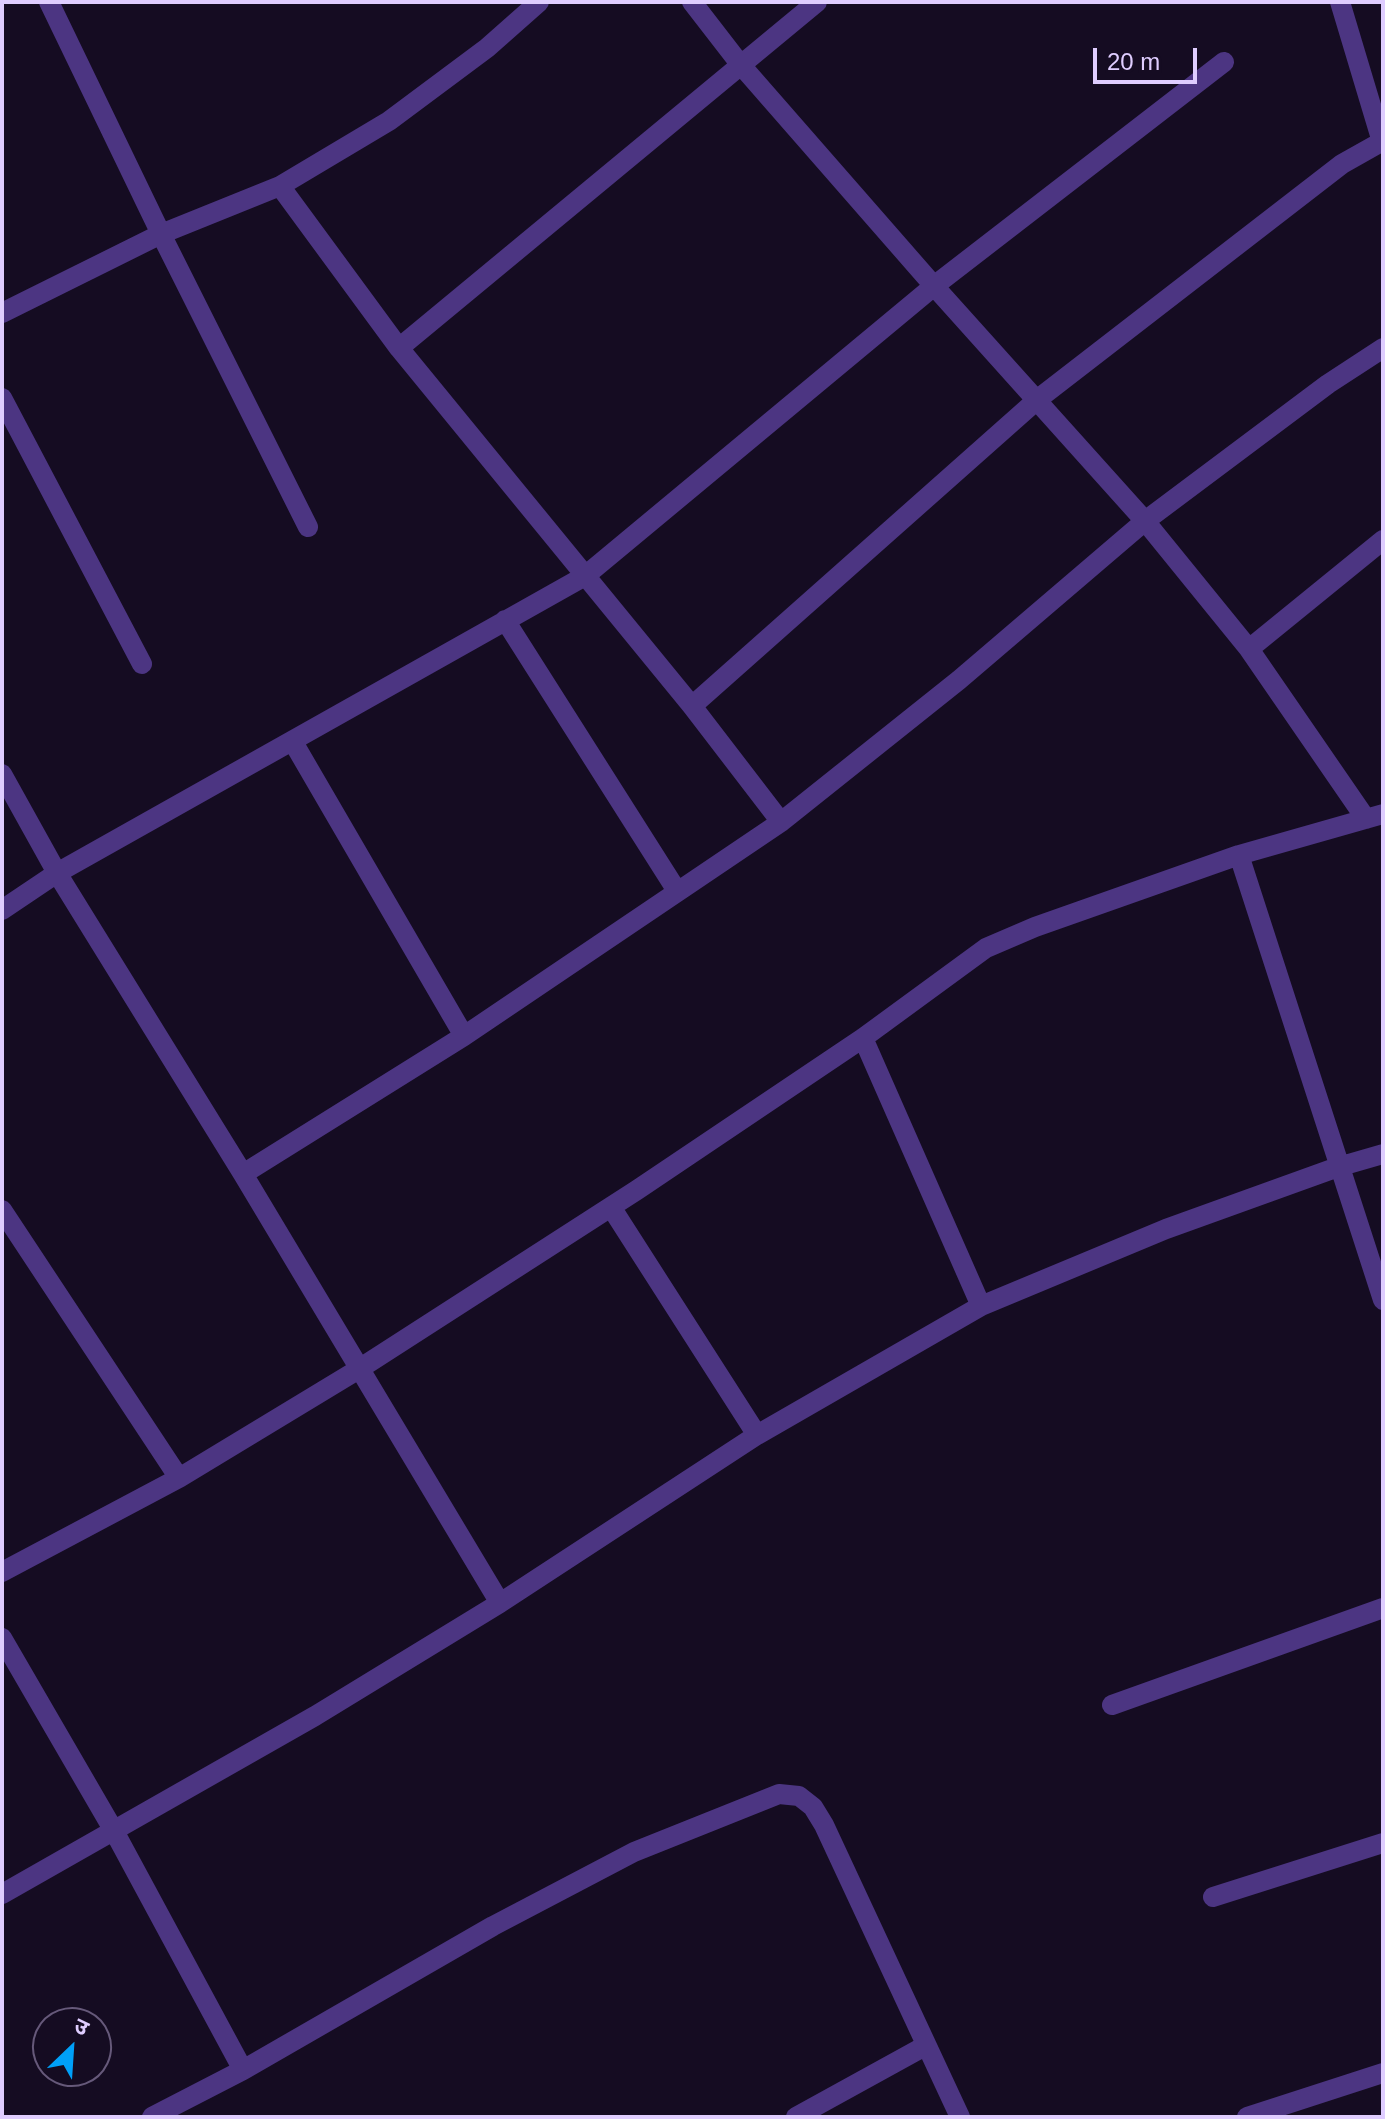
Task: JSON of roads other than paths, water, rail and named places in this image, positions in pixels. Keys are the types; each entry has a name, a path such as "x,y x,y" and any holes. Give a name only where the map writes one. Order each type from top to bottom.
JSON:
{"street":[{"path":"49,2 308,527"},
{"path":"2,313 161,234 280,186 389,121 487,48 539,2"},
{"path":"2,1572 179,1478 359,1369 611,1207 863,1038 986,948 1035,927 1239,855 1374,816 1249,649 1145,521 740,64 692,2"},
{"path":"399,348 817,2"},
{"path":"692,706 1038,399 1342,164 1382,142 1340,2"},
{"path":"2,910 57,873 585,576 934,286 1224,62"},
{"path":"280,186 399,348 692,706 781,822"},
{"path":"243,1174 464,1036 781,822 959,680 1145,521 1328,384 1383,348"},
{"path":"2,398 142,664"},
{"path":"1249,649 1383,540"},
{"path":"505,620 677,891"},
{"path":"293,742 464,1036"},
{"path":"2,774 57,873 243,1174 500,1603"},
{"path":"1239,855 1383,1300"},
{"path":"863,1038 981,1306"},
{"path":"2,1894 315,1716 500,1603 757,1435 981,1306 1166,1229 1338,1167 1383,1154"},
{"path":"611,1207 757,1435"},
{"path":"2,1210 179,1478"},
{"path":"1112,1705 1383,1608"},
{"path":"2,1638 114,1831 243,2070"},
{"path":"152,2117 243,2070 493,1926 634,1852 779,1794 799,1796 813,1807 824,1825 960,2117"},
{"path":"1213,1897 1383,1843"},
{"path":"796,2117 925,2046"},
{"path":"1247,2117 1383,2073"}]}
